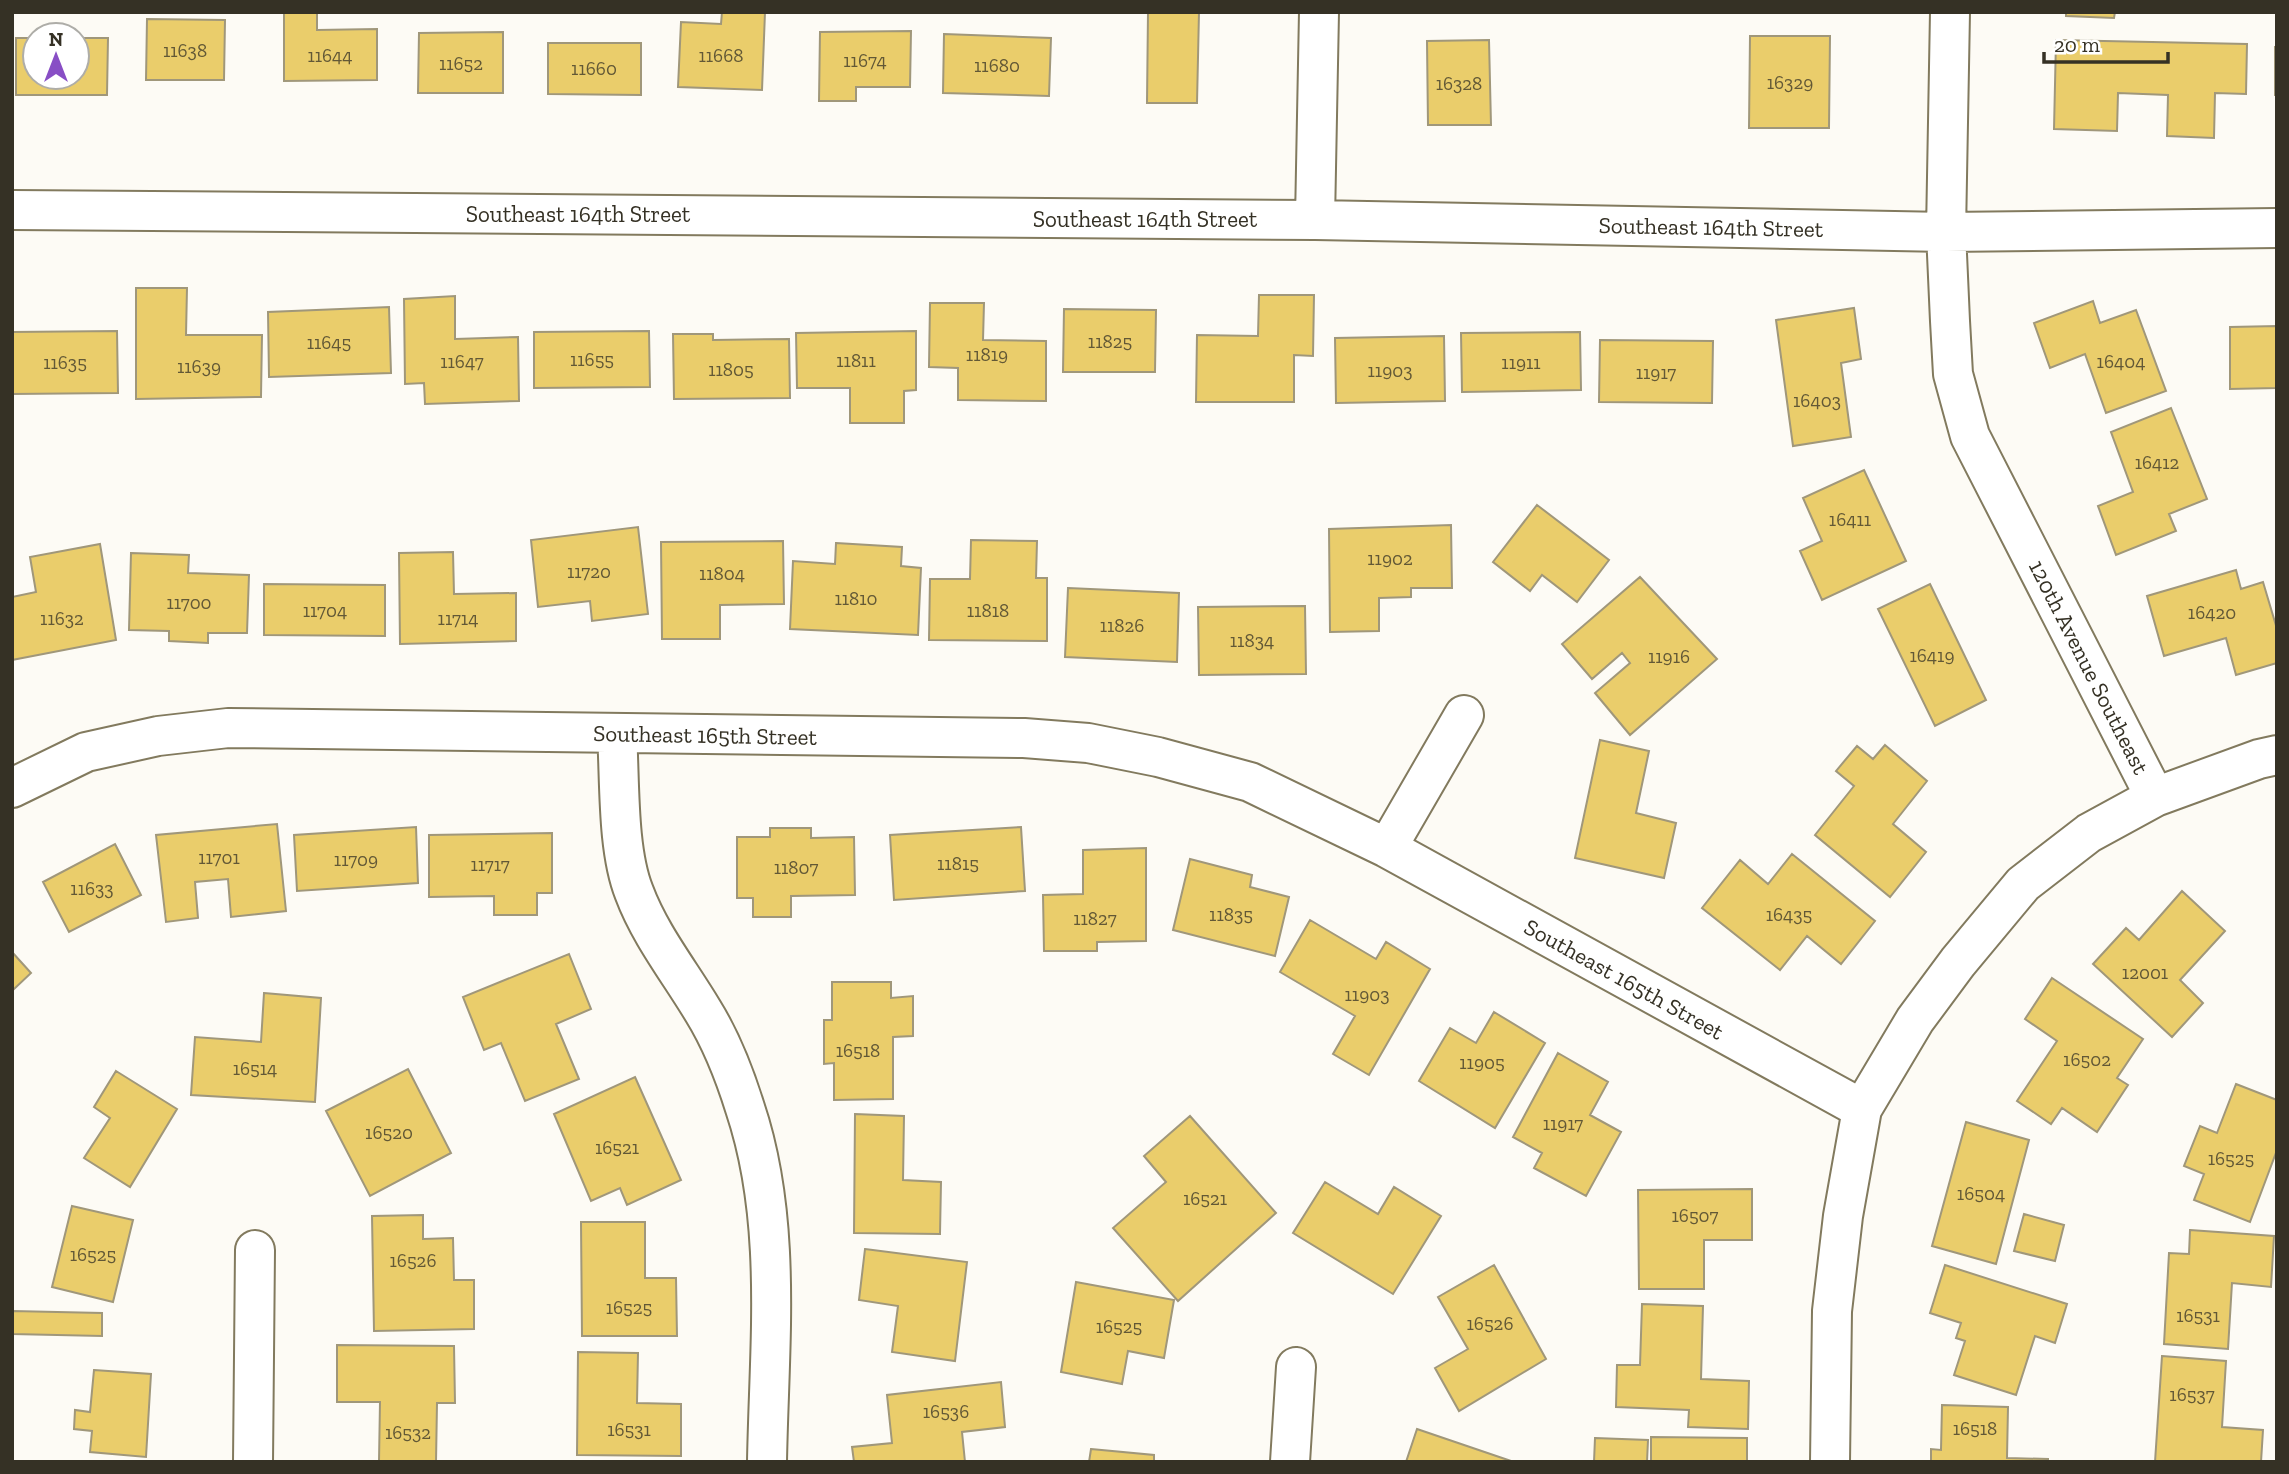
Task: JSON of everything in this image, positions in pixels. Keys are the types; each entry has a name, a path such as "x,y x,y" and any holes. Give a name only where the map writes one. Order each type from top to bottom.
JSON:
{"street":[{"path":"1315,220 1319,12"},
{"name":"120th Avenue Southeast","path":"1830,1462 1832,1311 1843,1216 1862,1109 1915,1020 1958,962 2023,884 2089,833 2155,797 1970,436 1954,374 1946,232 1950,12"},
{"name":"Southeast 164th Street","path":"12,210 1315,220 1946,232 2277,228"},
{"path":"1387,848 1464,715"},
{"name":"Southeast 165th Street","path":"12,788 86,752 158,736 228,728 1024,738 1088,743 1158,757 1250,782 1387,848 1862,1109"},
{"path":"617,734 624,861 633,891 652,933 705,1013 733,1073 757,1151 766,1198 770,1270 767,1462"},
{"path":"2155,797 2277,755"},
{"path":"253,1462 255,1250"},
{"path":"1290,1462 1296,1367"}],"building":[{"path":"284,12 317,12 317,30 377,29 377,80 284,81"},
{"path":"722,12 765,12 762,90 678,87 681,22 721,24"},
{"path":"1148,12 1199,12 1197,103 1147,103"},
{"path":"2066,12 2115,12 2114,18 2066,16"},
{"path":"147,19 225,20 224,80 146,80"},
{"path":"911,31 910,87 856,87 856,101 819,101 820,32"},
{"path":"503,32 503,93 418,93 419,33"},
{"path":"944,34 1051,38 1049,96 943,93"},
{"path":"1750,36 1830,36 1829,128 1749,128"},
{"path":"16,38 21,38 21,91 91,91 91,38 108,38 107,95 16,95"},
{"path":"1489,40 1491,125 1428,125 1427,41"},
{"path":"2056,40 2247,44 2246,94 2215,93 2214,138 2167,136 2168,95 2118,93 2117,131 2054,129"},
{"path":"548,43 641,43 641,95 548,94"},
{"path":"2277,47 2277,95 2275,95"},
{"path":"136,288 187,288 186,335 262,335 261,397 136,399"},
{"path":"1259,295 1314,295 1313,356 1294,355 1294,402 1196,402 1197,335 1258,336"},
{"path":"455,296 455,339 518,337 519,401 425,404 424,383 405,384 404,299"},
{"path":"2093,301 2100,323 2136,310 2166,391 2106,413 2085,354 2050,368 2034,323"},
{"path":"930,303 984,303 983,340 1046,341 1046,401 958,400 958,368 929,367"},
{"path":"389,307 391,373 269,377 268,312"},
{"path":"1854,308 1861,359 1841,363 1851,437 1793,446 1776,320"},
{"path":"1064,309 1156,310 1155,372 1063,372"},
{"path":"2277,326 2277,388 2230,389 2230,327"},
{"path":"117,331 118,393 12,394 12,332"},
{"path":"649,331 650,387 534,388 534,332"},
{"path":"916,331 916,390 904,391 904,423 850,423 850,388 797,388 796,333"},
{"path":"1580,332 1581,390 1462,392 1461,333"},
{"path":"673,334 713,334 713,340 789,339 790,398 674,399"},
{"path":"1444,336 1445,401 1336,403 1335,338"},
{"path":"1600,340 1713,341 1712,403 1599,402"},
{"path":"2171,408 2207,499 2169,514 2176,531 2116,555 2098,506 2133,492 2111,432"},
{"path":"1864,470 1906,561 1822,600 1800,551 1822,541 1803,498"},
{"path":"1537,505 1609,560 1577,602 1542,575 1530,591 1493,562"},
{"path":"1451,525 1452,588 1411,588 1411,597 1379,598 1379,631 1330,632 1329,529"},
{"path":"638,527 648,614 592,621 590,601 538,607 531,540"},
{"path":"971,540 1037,541 1036,578 1047,578 1047,641 929,640 930,579 970,579"},
{"path":"783,541 784,604 720,605 720,639 662,639 661,542"},
{"path":"836,543 902,547 901,566 921,568 918,635 790,629 793,561 835,564"},
{"path":"100,544 116,640 12,660 12,597 36,592 30,557"},
{"path":"453,552 454,594 516,593 516,641 400,644 399,553"},
{"path":"131,553 189,555 188,573 249,575 247,633 208,633 208,643 169,641 169,631 129,630"},
{"path":"2236,570 2241,589 2263,582 2277,629 2277,663 2236,675 2226,638 2164,656 2147,596"},
{"path":"1640,577 1717,659 1630,735 1595,693 1630,663 1622,653 1592,679 1562,644"},
{"path":"264,584 385,585 385,636 264,635"},
{"path":"1930,584 1986,700 1935,726 1878,609"},
{"path":"1068,588 1179,593 1177,662 1065,657"},
{"path":"1305,606 1306,674 1199,675 1198,607"},
{"path":"1600,740 1649,751 1636,813 1676,823 1664,878 1575,858"},
{"path":"1885,745 1927,781 1893,824 1926,852 1890,897 1815,835 1854,786 1836,771 1857,746 1873,759"},
{"path":"277,824 286,911 231,917 228,879 195,882 198,918 166,922 156,835"},
{"path":"416,827 418,883 297,891 294,835"},
{"path":"1021,827 1025,891 894,900 890,835"},
{"path":"770,828 811,828 811,838 854,837 855,895 791,896 791,917 753,917 753,898 737,898 737,837 770,837"},
{"path":"552,833 552,893 537,893 537,915 494,915 494,896 429,897 429,835"},
{"path":"115,844 141,895 69,932 43,882"},
{"path":"1146,848 1146,941 1097,942 1097,951 1044,951 1043,895 1083,894 1083,850"},
{"path":"1792,854 1875,921 1841,964 1807,936 1780,970 1702,908 1740,860 1768,884"},
{"path":"1190,859 1252,875 1250,887 1289,897 1275,956 1173,930"},
{"path":"2182,891 2225,931 2180,980 2203,1003 2172,1037 2093,964 2126,928 2139,940"},
{"path":"1310,920 1376,959 1386,942 1430,969 1369,1075 1333,1054 1355,1016 1280,972"},
{"path":"12,952 31,973 12,991"},
{"path":"569,954 591,1009 556,1024 579,1079 525,1101 501,1043 484,1050 463,997"},
{"path":"2052,978 2143,1039 2117,1078 2128,1085 2097,1132 2062,1108 2051,1124 2017,1101 2057,1041 2025,1019"},
{"path":"832,982 891,982 891,998 913,996 913,1036 893,1037 893,1099 834,1100 834,1063 824,1064 824,1020 832,1020"},
{"path":"264,993 321,998 315,1102 191,1095 195,1037 261,1042"},
{"path":"1494,1012 1545,1043 1495,1128 1419,1081 1450,1028 1476,1043"},
{"path":"1558,1053 1608,1082 1590,1115 1621,1132 1586,1196 1534,1168 1542,1153 1513,1137"},
{"path":"408,1069 451,1153 370,1196 326,1111"},
{"path":"116,1071 177,1109 130,1187 84,1158 110,1118 94,1107"},
{"path":"635,1077 681,1180 627,1205 620,1188 591,1201 554,1114"},
{"path":"2236,1084 2277,1100 2277,1150 2250,1222 2194,1200 2204,1174 2184,1166 2200,1126 2217,1133"},
{"path":"855,1114 904,1116 903,1180 941,1182 940,1234 854,1233"},
{"path":"1190,1116 1276,1213 1178,1301 1113,1228 1166,1182 1144,1156"},
{"path":"1966,1122 2029,1140 1996,1264 1932,1246"},
{"path":"1325,1182 1378,1214 1394,1187 1441,1216 1393,1294 1293,1233"},
{"path":"1752,1189 1752,1240 1704,1240 1704,1289 1639,1289 1638,1190"},
{"path":"72,1206 133,1220 113,1302 52,1287"},
{"path":"2024,1214 2064,1225 2055,1261 2014,1251"},
{"path":"423,1215 423,1239 453,1238 454,1280 474,1280 474,1329 374,1331 372,1216"},
{"path":"581,1222 645,1222 645,1278 676,1278 677,1336 582,1336"},
{"path":"2190,1230 2274,1236 2271,1287 2232,1283 2228,1349 2164,1344 2169,1253 2189,1254"},
{"path":"865,1249 967,1262 955,1361 892,1352 898,1306 859,1300"},
{"path":"1494,1265 1546,1359 1459,1411 1435,1368 1468,1349 1438,1297"},
{"path":"1945,1265 2067,1304 2055,1343 2035,1336 2016,1395 1954,1375 1965,1341 1956,1338 1961,1323 1930,1313"},
{"path":"1076,1282 1174,1300 1164,1358 1128,1351 1122,1384 1061,1372"},
{"path":"1642,1304 1703,1306 1701,1379 1749,1381 1748,1429 1688,1427 1689,1410 1616,1407 1617,1365 1640,1365"},
{"path":"12,1311 102,1313 102,1336 12,1334"},
{"path":"337,1345 454,1346 455,1403 437,1403 436,1462 379,1462 380,1402 337,1402"},
{"path":"578,1352 638,1353 637,1403 681,1404 681,1456 577,1455"},
{"path":"2162,1356 2226,1361 2222,1427 2263,1430 2261,1462 2155,1462"},
{"path":"94,1370 151,1374 146,1457 90,1452 92,1431 74,1429 75,1410 90,1412"},
{"path":"1001,1382 1005,1427 962,1432 965,1462 854,1462 852,1447 892,1443 887,1395"},
{"path":"1942,1405 2008,1407 2007,1458 2048,1459 2048,1462 1931,1462 1931,1449 1941,1450"},
{"path":"1417,1429 1514,1462 1406,1462"},
{"path":"1651,1437 1747,1438 1747,1462 1651,1462"},
{"path":"1595,1438 1648,1440 1647,1462 1594,1462"},
{"path":"1091,1449 1154,1455 1154,1462 1089,1462"}]}
